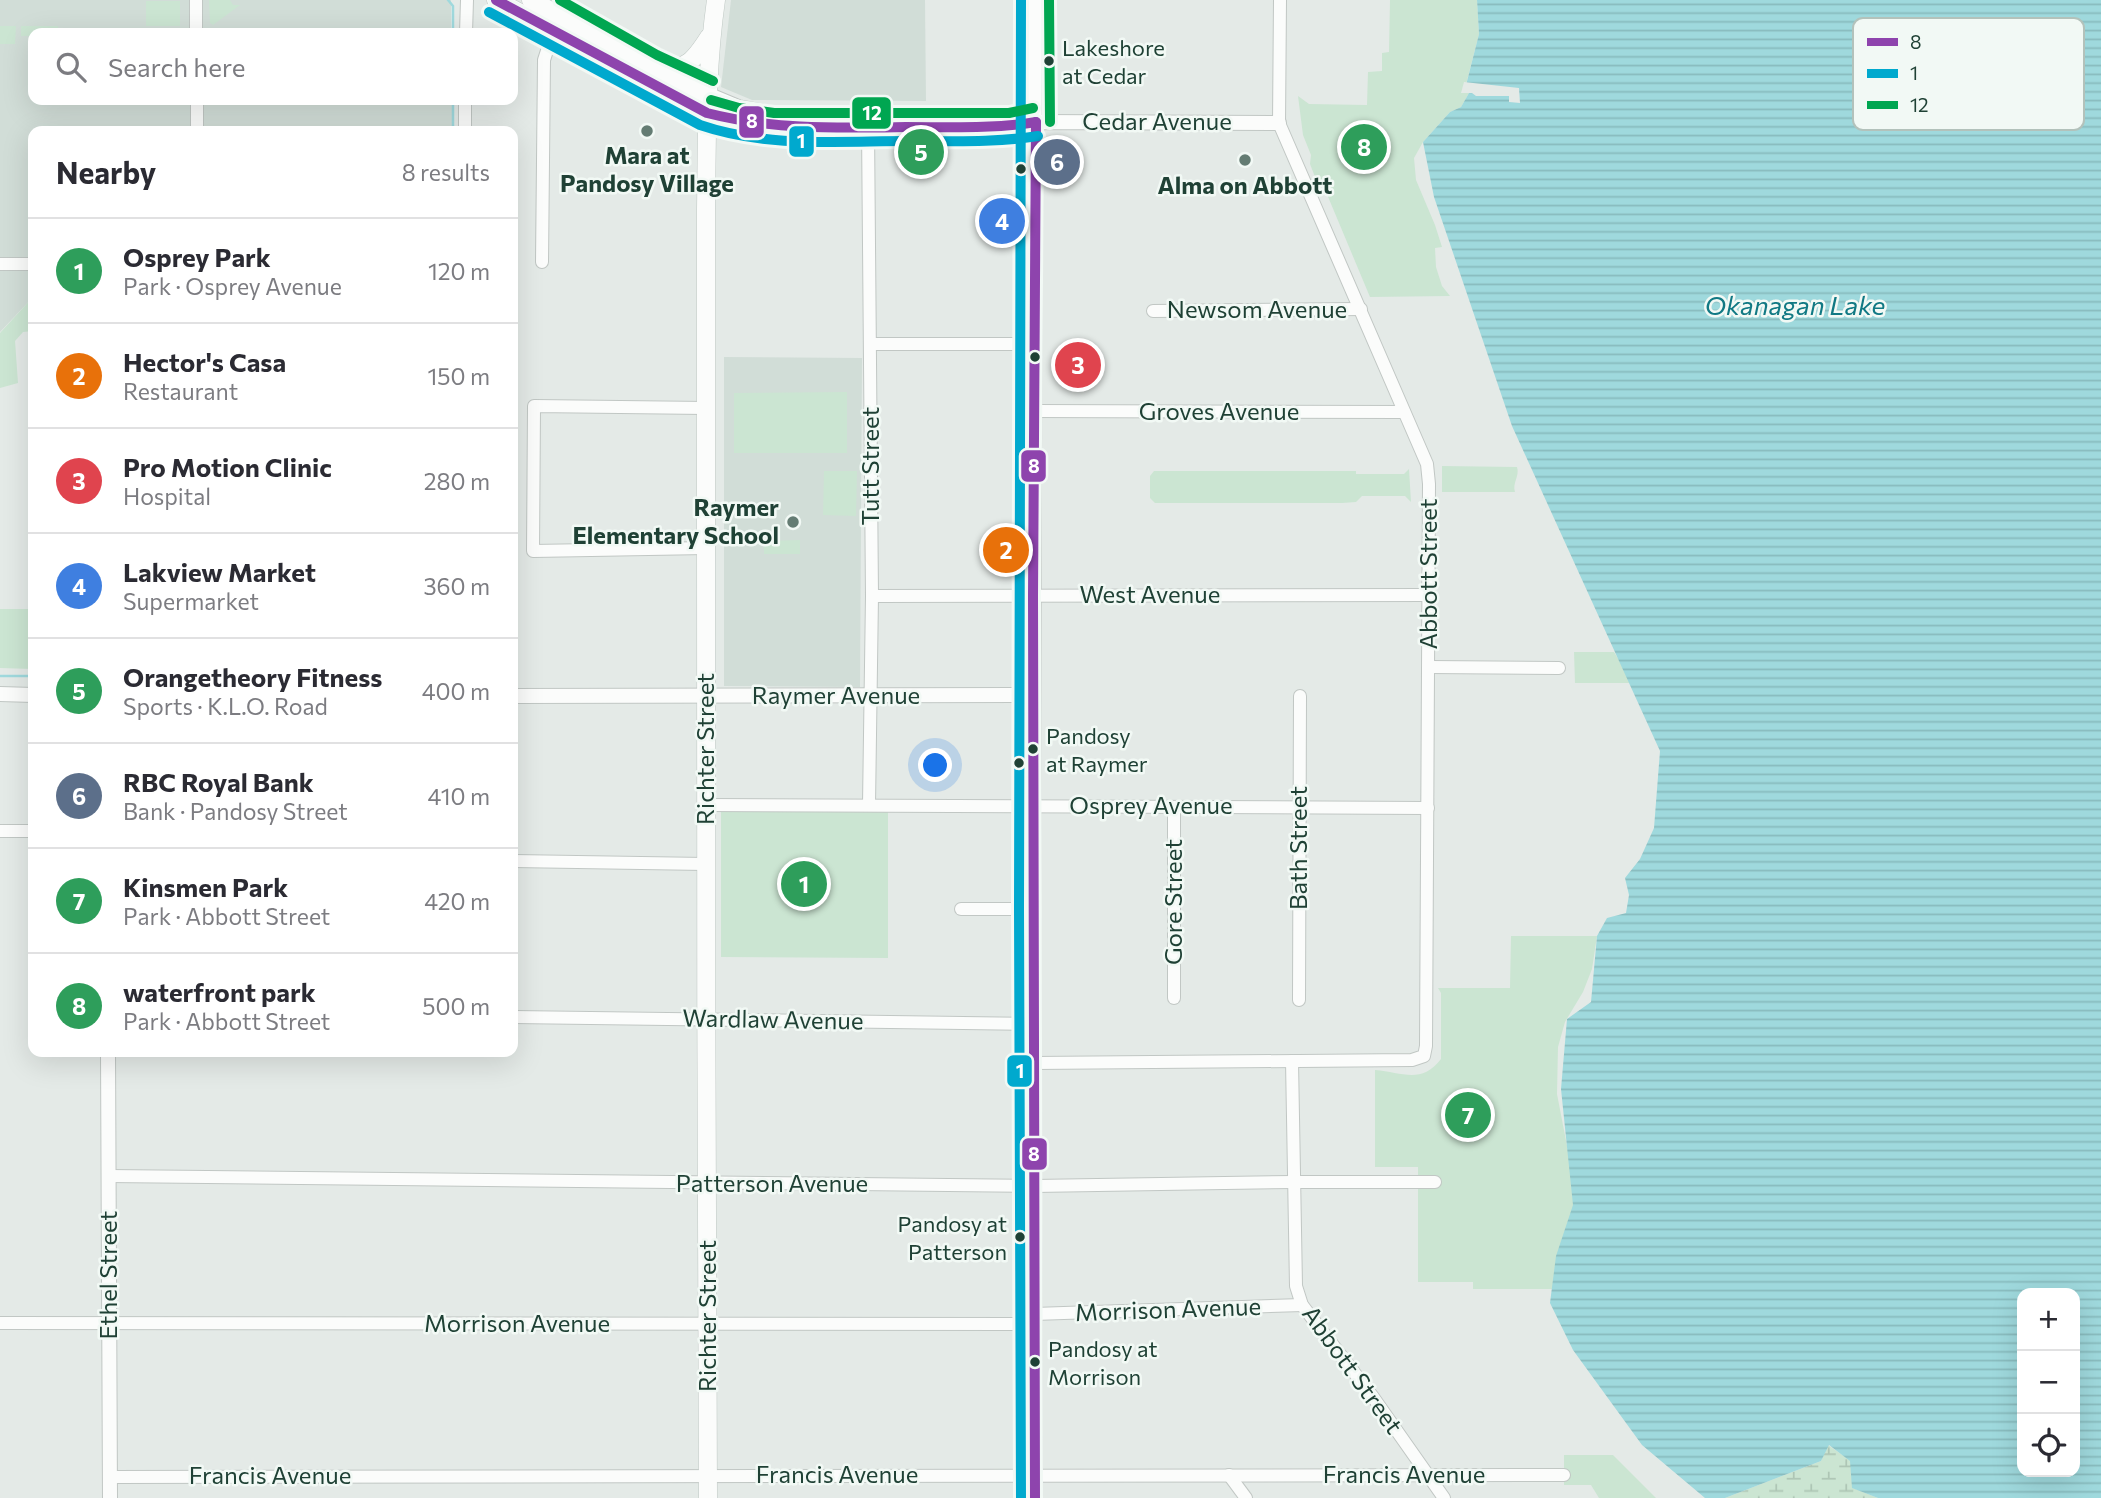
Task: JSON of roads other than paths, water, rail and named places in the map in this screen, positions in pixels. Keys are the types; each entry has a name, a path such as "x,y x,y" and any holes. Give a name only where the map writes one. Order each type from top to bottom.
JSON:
{"main road":[{"path":"496,0 556,24 707,94"},
{"path":"531,0 556,24 707,113"},
{"name":"Richter Street","path":"708,1498 705,864 707,94 716,0"},
{"path":"651,67 672,70 688,64 711,34"}],"street":[{"path":"196,0 196,28"},
{"path":"1035,0 1035,1498"},
{"path":"1279,122 1280,0"},
{"path":"466,3 466,28"},
{"path":"542,262 544,60 556,24"},
{"path":"707,94 738,107 775,114 1011,114 1036,122"},
{"path":"197,105 197,126"},
{"path":"465,126 466,105"},
{"path":"707,113 736,122 773,127 1010,127 1036,122"},
{"name":"Cedar Avenue","path":"1036,122 1279,122"},
{"name":"Abbott Street","path":"1279,122 1427,464 1429,484 1426,1046 1424,1056 1412,1060 1292,1061 1296,1286 1302,1305 1430,1475 1444,1498"},
{"name":"Tutt Street","path":"868,127 872,596 869,805"},
{"path":"0,264 28,264"},
{"name":"Newsom Avenue","path":"1153,311 1361,309"},
{"path":"871,344 1034,344"},
{"path":"706,408 534,406 533,551 706,548"},
{"name":"Groves Avenue","path":"1034,411 1404,412"},
{"name":"West Avenue","path":"872,596 1429,595"},
{"path":"1429,667 1559,668"},
{"path":"0,694 28,695"},
{"name":"Raymer Avenue","path":"518,696 1033,695"},
{"name":"Bath Street","path":"1299,1000 1300,696"},
{"name":"Osprey Avenue","path":"707,805 1428,808"},
{"name":"Gore Street","path":"1174,807 1174,998"},
{"path":"0,831 28,831"},
{"path":"518,861 705,864"},
{"path":"961,909 1033,909"},
{"name":"Wardlaw Avenue","path":"518,1017 1034,1024"},
{"name":"Ethel Street","path":"108,1057 110,1498"},
{"path":"1034,1063 1292,1061"},
{"name":"Patterson Avenue","path":"108,1176 1034,1186 1435,1182"},
{"name":"Morrison Avenue","path":"0,1323 707,1323 1034,1319 1302,1305"},
{"path":"1229,1475 1246,1498"},
{"name":"Francis Avenue","path":"110,1477 1564,1475"}],"water":[{"name":"Okanagan Lake","path":"1477,0 2101,0 2101,1498 1878,1498 1852,1488 1850,1461 1829,1445 1821,1461 1725,1498 1705,1498 1642,1445 1573,1350 1550,1303 1556,1256 1573,1205 1561,1089 1567,1019 1591,1002 1597,936 1607,918 1626,913 1629,895 1625,878 1640,859 1654,828 1660,751 1512,426 1434,197 1423,142 1450,112 1461,107 1469,93 1464,93 1479,34"}],"waterway":[{"path":"448,0 453,6 453,28"},
{"path":"453,105 453,126"},
{"path":"0,676 28,676"}],"place":[{"name":"Lakeshore at Cedar","path":"1049,61"},
{"name":"Mara at Pandosy Village","path":"647,131"},
{"name":"waterfront park","path":"1364,147"},
{"name":"Orangetheory Fitness","path":"921,152"},
{"name":"Alma on Abbott","path":"1245,160"},
{"name":"RBC Royal Bank","path":"1057,162"},
{"name":"Lakview Market","path":"1002,221"},
{"name":"Pro Motion Clinic","path":"1078,365"},
{"name":"Raymer Elementary School","path":"793,522"},
{"name":"Hector's Casa","path":"1006,550"},
{"name":"Pandosy at Raymer","path":"1033,749"},
{"name":"Osprey Park","path":"804,884"},
{"name":"Kinsmen Park","path":"1468,1115"},
{"name":"Pandosy at Patterson","path":"1020,1237"},
{"name":"Pandosy at Morrison","path":"1035,1362"}]}
